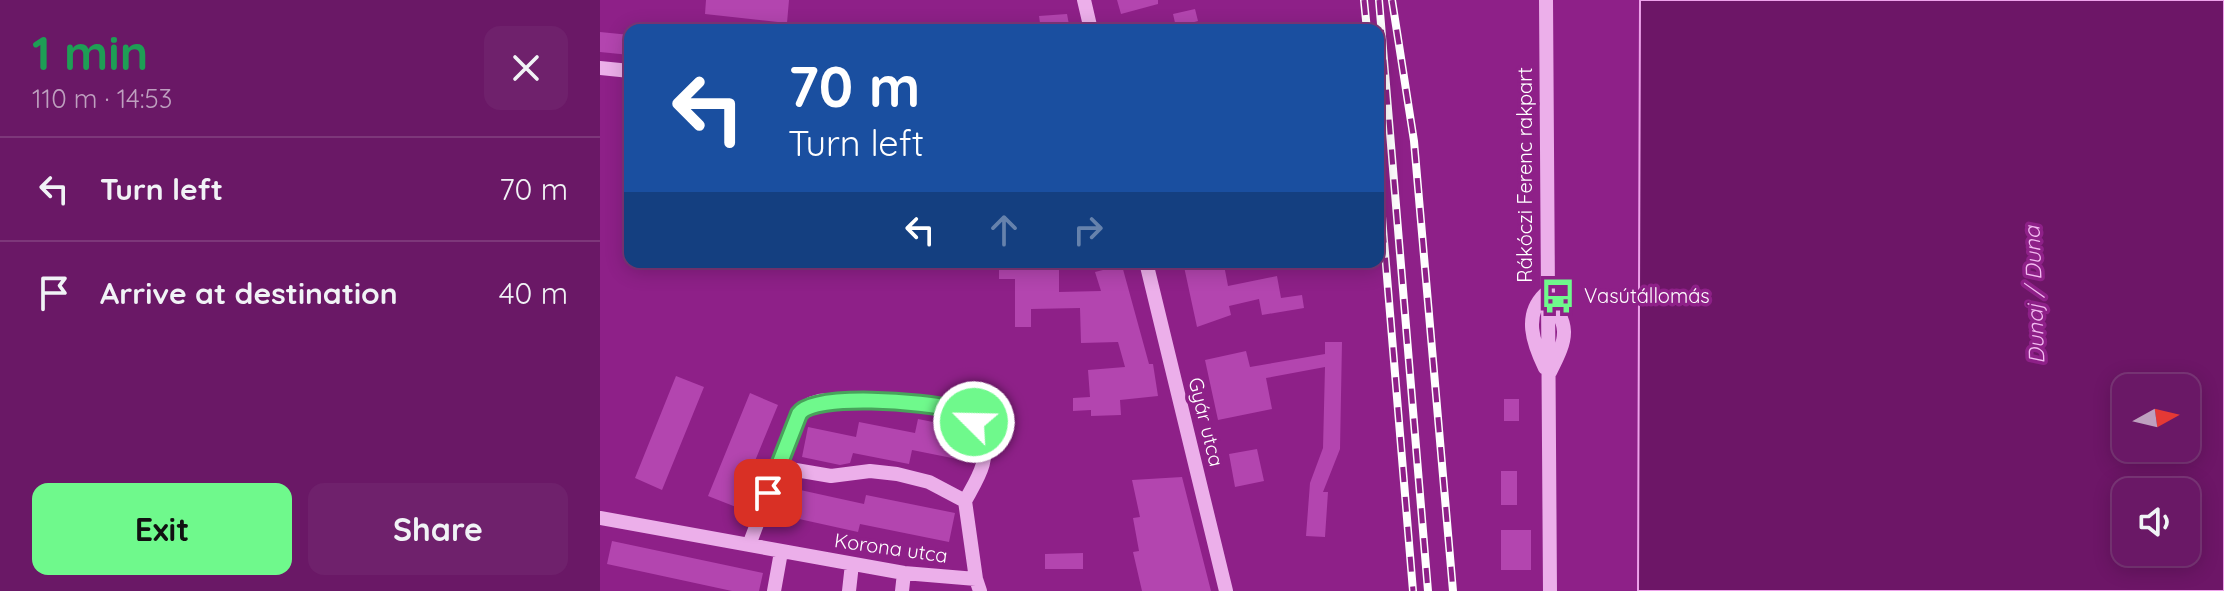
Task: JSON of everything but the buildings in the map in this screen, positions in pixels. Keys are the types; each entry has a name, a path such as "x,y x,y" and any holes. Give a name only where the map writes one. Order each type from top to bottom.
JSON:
{"street":[{"path":"1084,0 1090,24"},
{"name":"Rákóczi Ferenc rakpart","path":"1546,0 1545,294 1550,591"},
{"path":"600,68 624,70"},
{"name":"Gyár utca","path":"1147,268 1226,591"},
{"path":"749,545 799,414 809,404 834,401 952,409 974,422 985,448 983,468 965,501 978,585"},
{"path":"778,467 843,477 870,471 897,474 929,482 965,501"},
{"name":"Korona utca","path":"600,518 978,585"},
{"path":"774,591 781,552"},
{"path":"849,591 852,564"},
{"path":"902,591 904,573"}],"water":[{"name":"Dunaj / Duna","path":"1640,0 2224,0 2224,591 1638,591"}],"railway":[{"path":"1364,0 1366,24"},
{"path":"1379,0 1381,24"},
{"path":"1392,0 1414,141 1453,591"},
{"path":"1384,60 1428,591"},
{"path":"1384,241 1413,591"}],"place":[{"name":"Vasútállomás","path":"1558,296"}],"route":[{"path":"768,493 799,414 809,404 834,401 917,405 960,411 974,422"}]}
